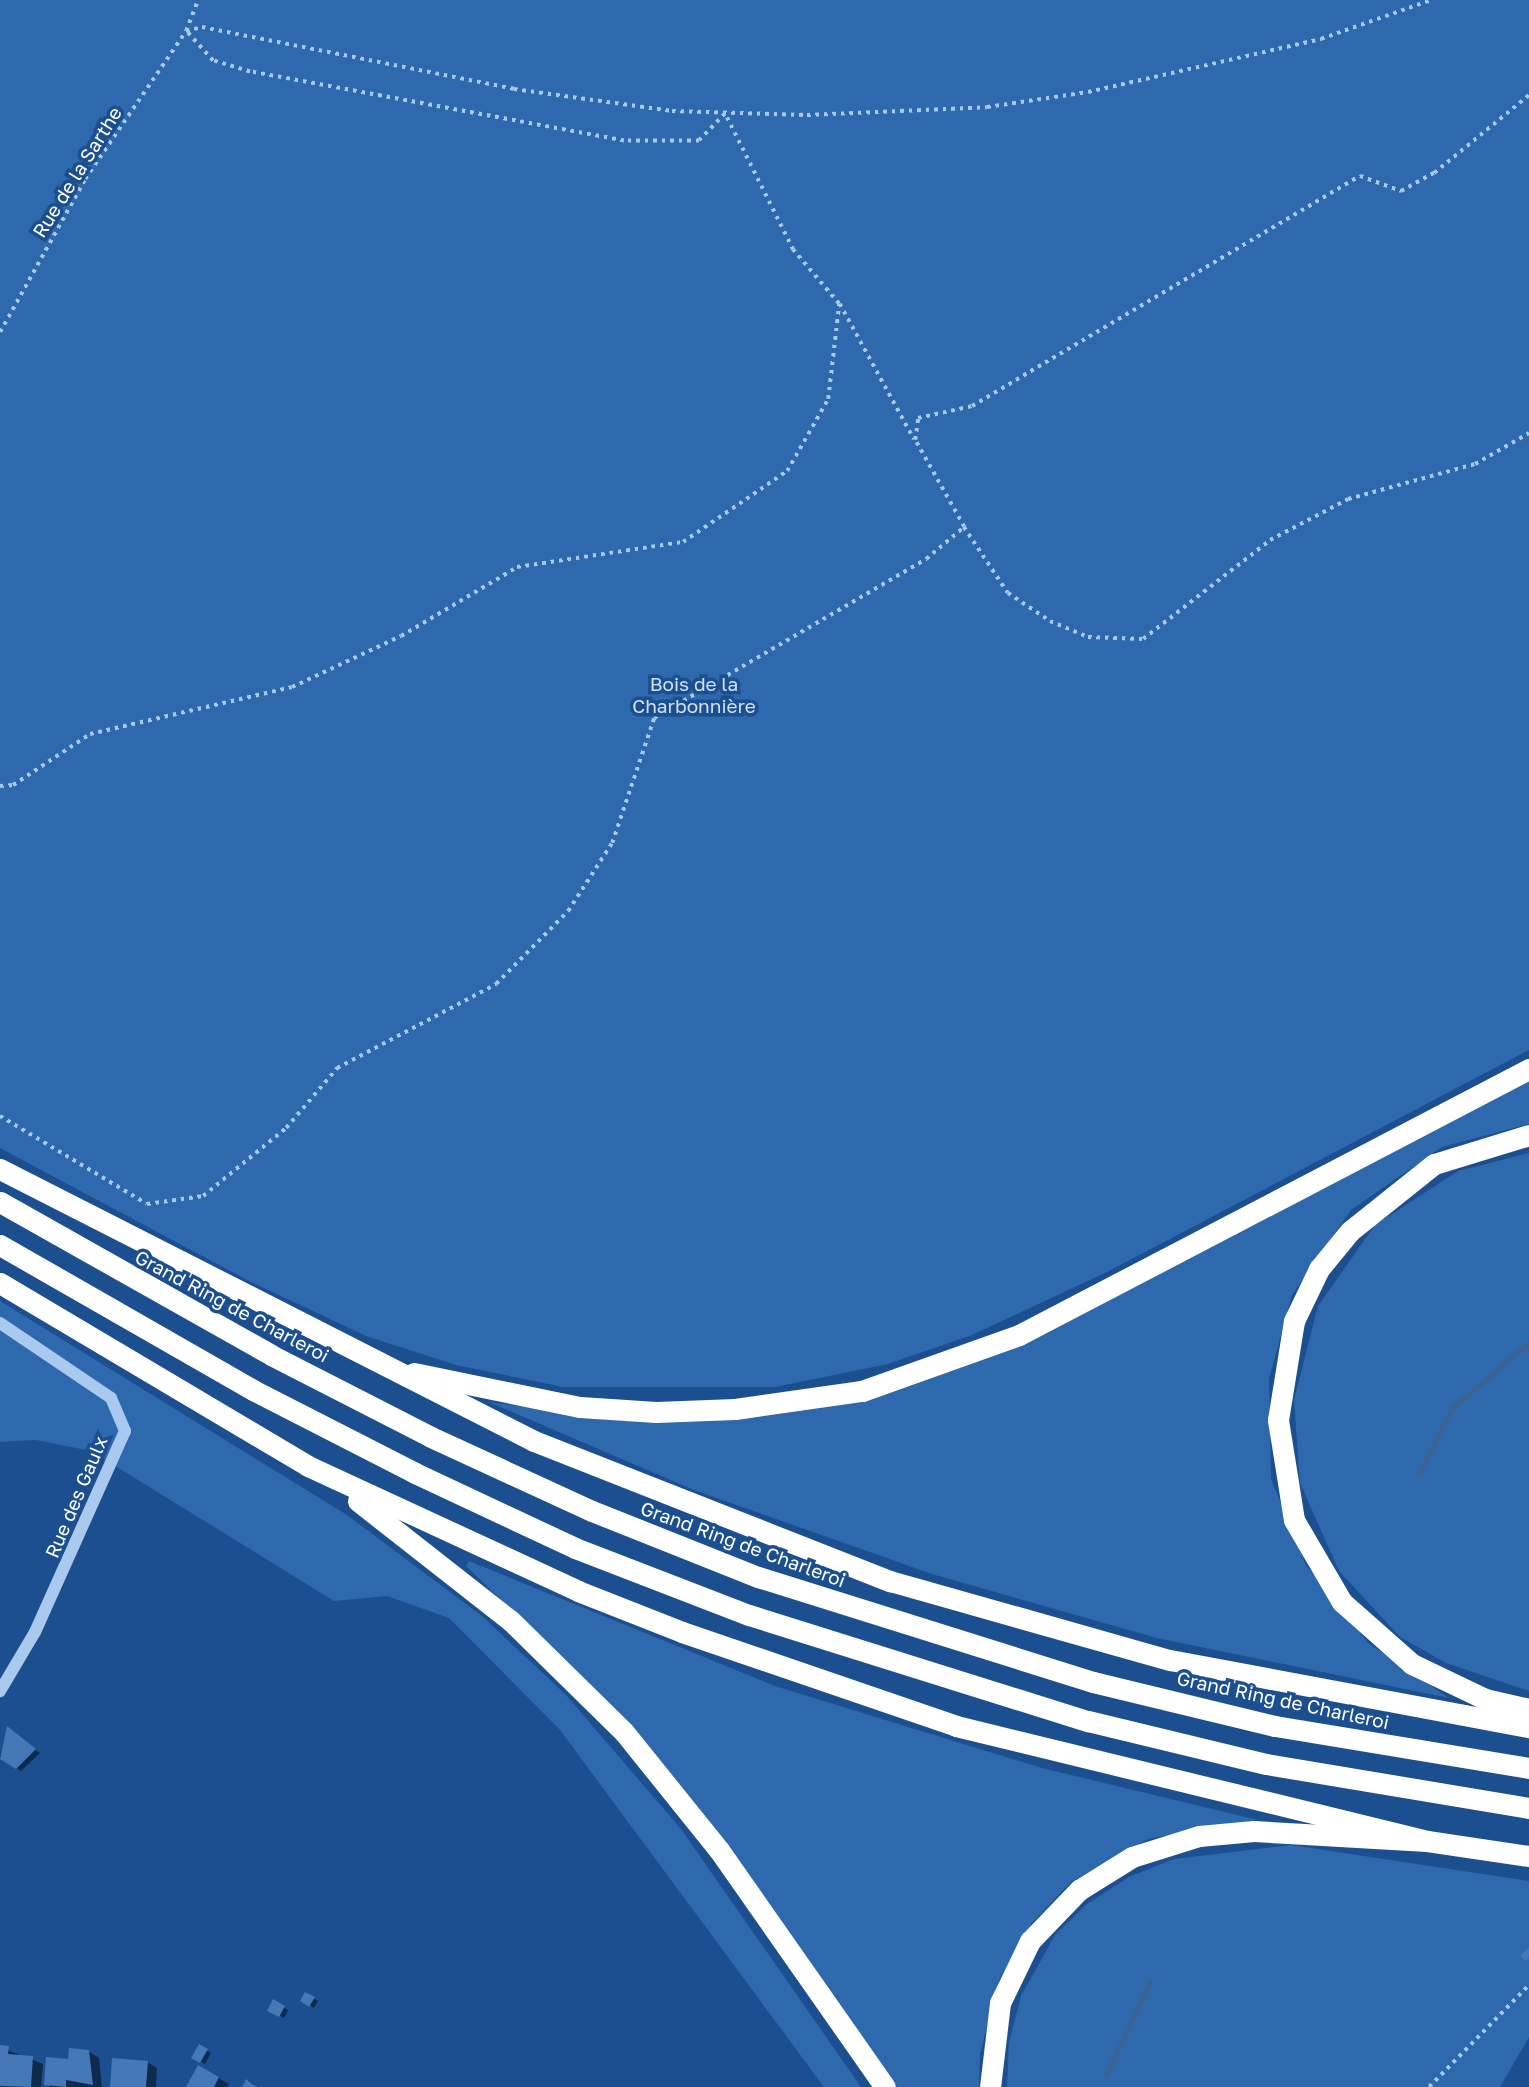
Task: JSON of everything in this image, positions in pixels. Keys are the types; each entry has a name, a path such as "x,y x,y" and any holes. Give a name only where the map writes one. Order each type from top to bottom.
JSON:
{"highway":[{"path":"367,1360 580,1407 656,1412 734,1409 862,1391 1019,1335 1529,1069"},
{"path":"1529,1135 1434,1164 1350,1231 1319,1269 1294,1321 1278,1420 1294,1520 1342,1602 1412,1664 1485,1699 1529,1709"},
{"path":"0,1169 367,1360 643,1488 890,1581 1170,1660 1529,1727"},
{"name":"Grand Ring de Charleroi","path":"0,1202 271,1355 431,1437 592,1511 758,1577 1093,1682 1275,1726 1529,1768"},
{"path":"0,1245 253,1390 415,1473 576,1548 749,1615 1088,1721 1266,1764 1529,1808"},
{"path":"0,1283 307,1466 578,1591 854,1694 1063,1756 1378,1825 1427,1841"},
{"path":"307,1466 502,1613 624,1732 719,1850 885,2087"},
{"path":"990,2087 993,2031 1020,1958 1045,1921 1102,1872 1163,1844 1226,1833 1427,1841 1529,1856"}],"street":[{"name":"Rue des Gaulx","path":"0,1323 111,1398 125,1431 36,1632 0,1691"}],"path":[{"name":"Rue de la Sarthe","path":"0,332 85,179 186,31 198,0"},
{"path":"725,114 699,141 624,141 250,72 213,61 186,31 202,27 514,89 725,114 987,107 1088,92 1321,39 1431,0"},
{"path":"915,440 918,418 972,405 1360,176 1401,191 1434,173 1529,94"},
{"path":"725,114 793,250 839,304 964,527 1008,593 1050,621 1088,637 1143,639 1270,540 1348,499 1475,464 1529,433"},
{"path":"0,786 13,785 90,734 292,687 401,636 517,567 683,542 787,471 828,399 839,304"},
{"path":"0,1116 147,1205 203,1196 286,1128 337,1068 496,984 568,911 612,843 654,718 880,587 964,527"},
{"path":"1429,2087 1529,1985"}],"green space":[{"name":"Bois de la Charbonnière","path":"0,0 1529,0 1529,1050 1109,1271 972,1335 888,1364 775,1387 563,1387 456,1365 366,1336 249,1281 0,1148"},
{"path":"1529,1079 1529,1124 1442,1147 1351,1210 1292,1295 1269,1379 1271,1479 1306,1565 1368,1643 1449,1698 1157,1638 932,1574 694,1490 489,1402 563,1412 820,1406 903,1388 1015,1346"},
{"path":"1529,1153 1529,1691 1446,1663 1400,1637 1339,1571 1300,1483 1294,1400 1318,1306 1375,1225 1458,1171"},
{"path":"0,1301 347,1515 482,1616 566,1695 681,1829 861,2087 824,2087 560,1730 449,1618 387,1596 334,1601 91,1451 36,1440 0,1442"},
{"path":"469,1561 775,1686 1042,1768 1258,1820 1148,1839 1071,1882 1032,1923 999,1980 980,2054 979,2087 897,2087 702,1812 628,1722 466,1566"},
{"path":"1291,1845 1529,1881 1529,2037 1500,2087 1007,2087 1009,2042 1021,1996 1055,1935 1087,1904 1129,1877 1174,1859"}],"building":[{"path":"7,1726 36,1749 16,1769 0,1759"},
{"path":"1529,1947 1529,1958 1526,1961 1520,1956"},
{"path":"305,1992 315,1997 309,2007 300,2001"},
{"path":"273,1999 285,2006 279,2017 267,2011"},
{"path":"199,2044 208,2049 200,2063 191,2058"},
{"path":"0,2045 9,2046 8,2054 33,2056 31,2087 0,2086"},
{"path":"69,2048 89,2050 93,2085 66,2080 66,2087 44,2085 46,2057 68,2059"},
{"path":"112,2058 148,2061 146,2087 110,2087"},
{"path":"198,2065 219,2077 214,2087 186,2087"},
{"path":"246,2079 253,2085 258,2087 242,2087"}],"waterway":[{"path":"1420,1472 1451,1409 1529,1342"},
{"path":"1106,2075 1150,1982"}]}
